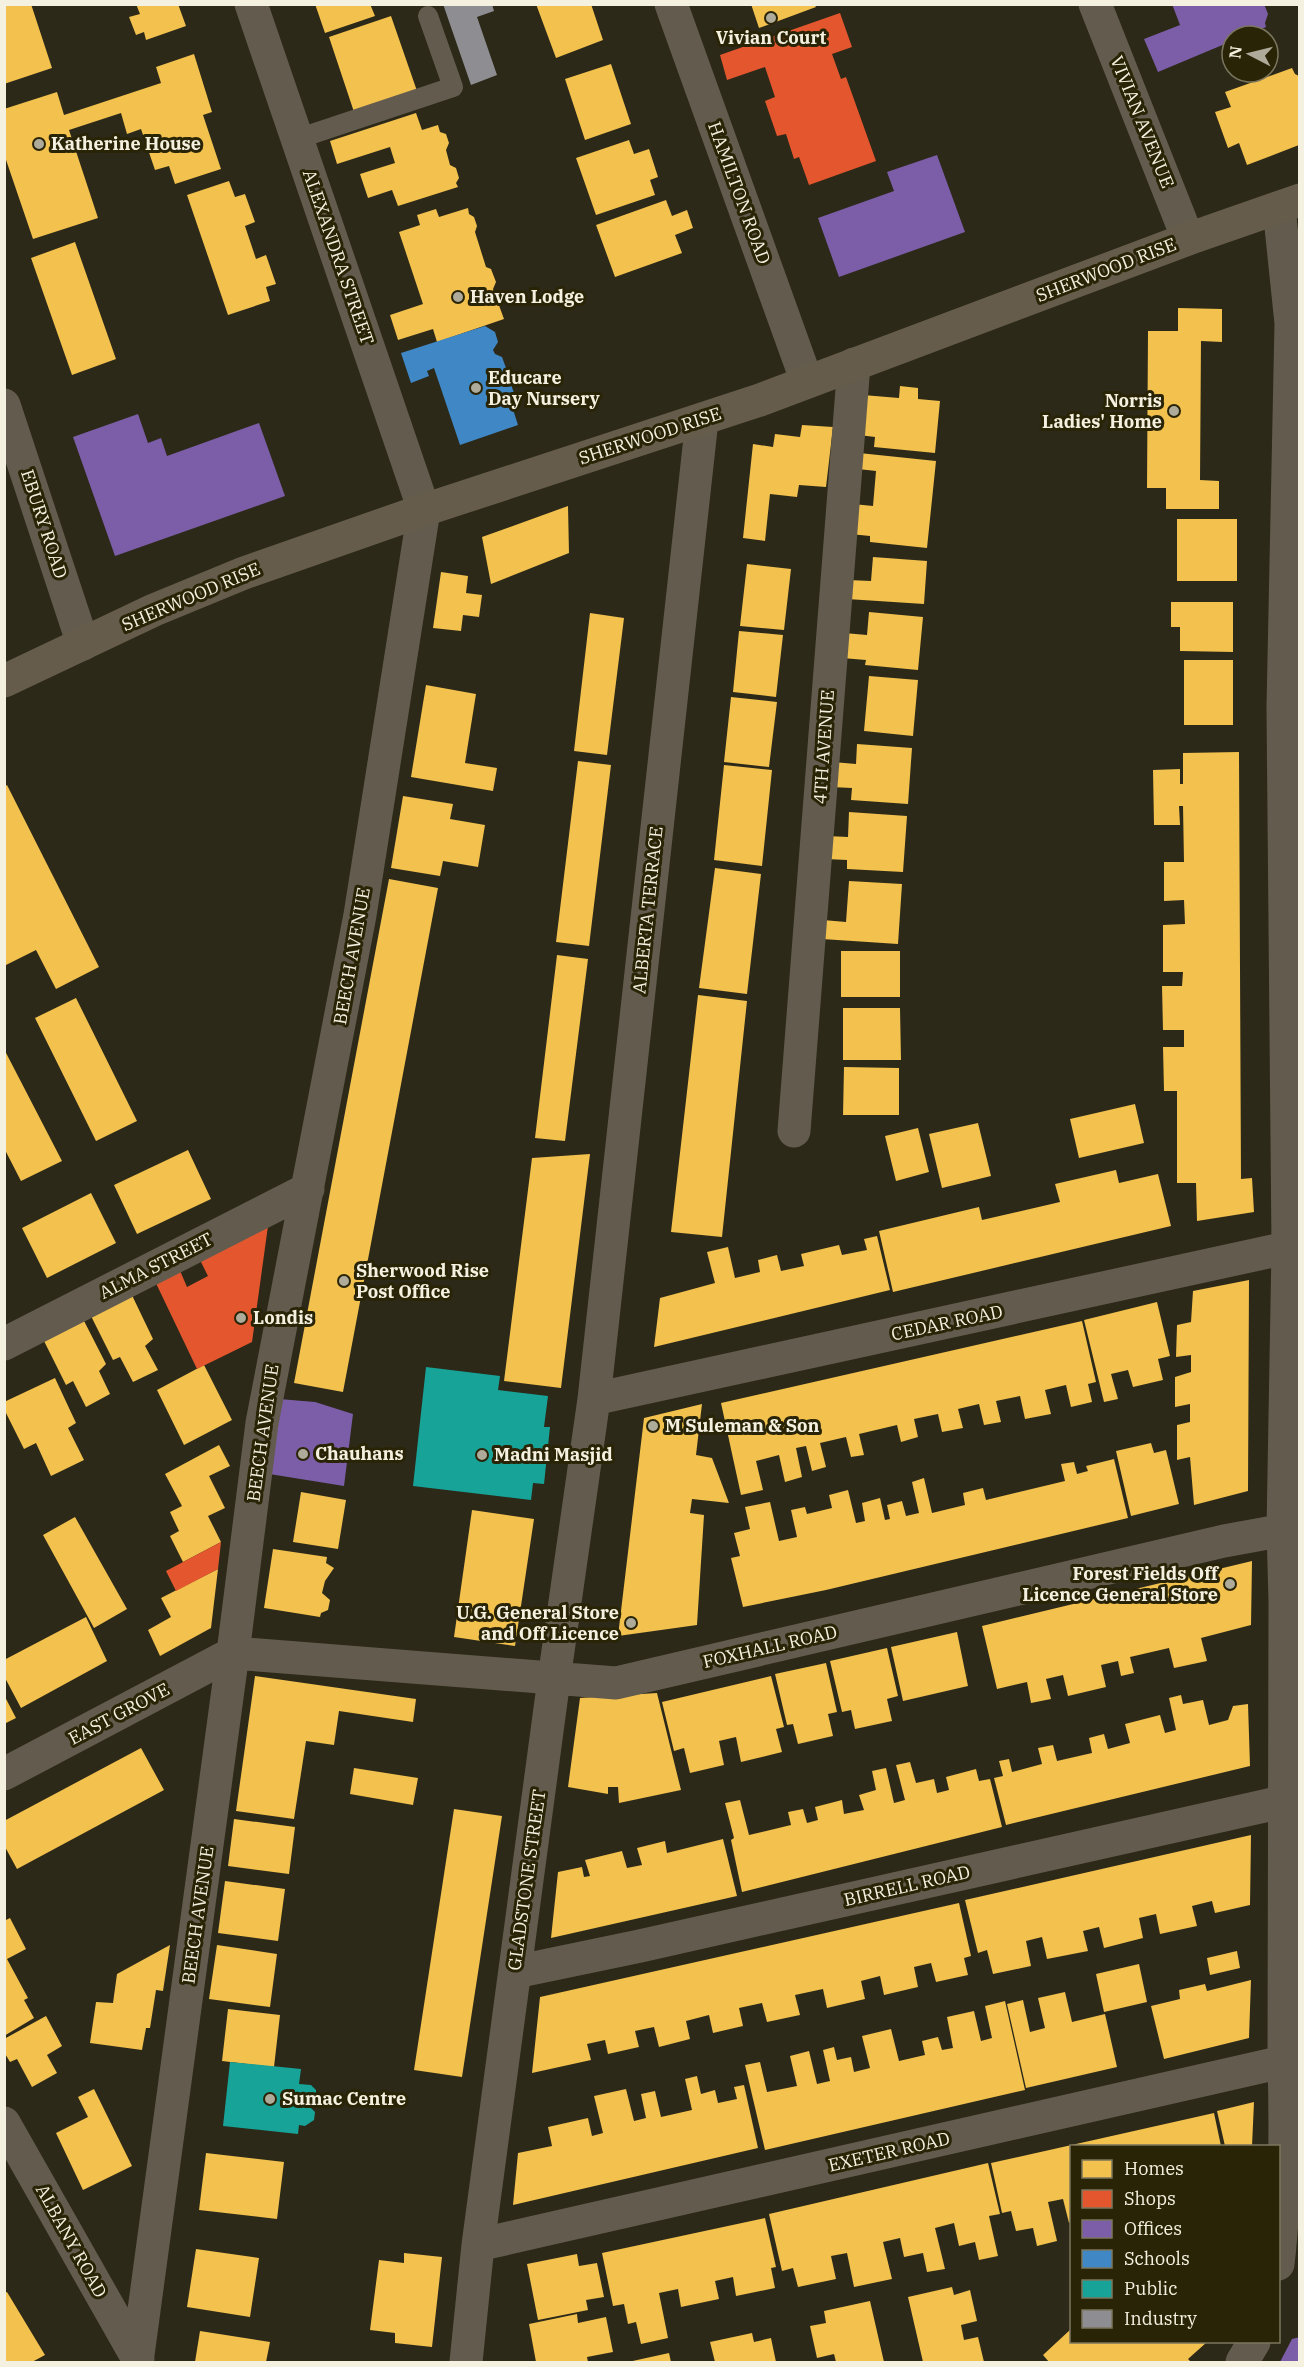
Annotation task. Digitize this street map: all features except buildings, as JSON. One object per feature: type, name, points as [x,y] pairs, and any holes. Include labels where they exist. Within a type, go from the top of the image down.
[{"type":"main road","name":"SHERWOOD RISE","points":[[4,681],[154,610],[244,573],[424,510],[702,420],[1188,239],[1289,204]]},
{"type":"street","name":"ALEXANDRA STREET","points":[[251,4],[424,510]]},
{"type":"street","name":"HAMILTON ROAD","points":[[671,4],[807,382]]},
{"type":"street","name":"VIVIAN AVENUE","points":[[1095,4],[1188,239]]},
{"type":"street","points":[[1280,2242],[1292,2060],[1291,1529],[1294,1247],[1289,204]]},
{"type":"street","name":"4TH AVENUE","points":[[794,1131],[854,364]]},
{"type":"street","name":"EBURY ROAD","points":[[4,405],[83,644]]},
{"type":"street","name":"ALBERTA TERRACE","points":[[594,1399],[702,420]]},
{"type":"street","name":"BEECH AVENUE","points":[[138,2361],[268,1385],[360,915],[424,510]]},
{"type":"street","name":"ALMA STREET","points":[[4,1344],[308,1189]]},
{"type":"street","name":"CEDAR ROAD","points":[[594,1399],[1294,1247]]},
{"type":"street","name":"GLADSTONE STREET","points":[[466,2362],[478,2245],[594,1399]]},
{"type":"street","name":"FOXHALL ROAD","points":[[233,1653],[616,1683],[1224,1541],[1291,1529]]},
{"type":"street","name":"EAST GROVE","points":[[4,1774],[233,1653]]},
{"type":"street","name":"BIRRELL ROAD","points":[[515,1972],[1292,1799]]},
{"type":"street","name":"EXETER ROAD","points":[[478,2245],[1292,2060]]},
{"type":"street","name":"ALBANY ROAD","points":[[4,2123],[138,2361]]},
{"type":"street","points":[[1242,2362],[1253,2343]]},
{"type":"lane","points":[[297,140],[453,87],[428,16]]},
{"type":"place","name":"Vivian Court","points":[[771,18]]},
{"type":"place","name":"Katherine House","points":[[39,144]]},
{"type":"place","name":"Haven Lodge","points":[[458,297]]},
{"type":"place","name":"Educare Day Nursery","points":[[476,388]]},
{"type":"place","name":"Norris Ladies' Home","points":[[1174,411]]},
{"type":"place","name":"Sherwood Rise Post Office","points":[[344,1281]]},
{"type":"place","name":"Londis","points":[[241,1318]]},
{"type":"place","name":"M Suleman & Son","points":[[653,1426]]},
{"type":"place","name":"Chauhans","points":[[303,1454]]},
{"type":"place","name":"Madni Masjid","points":[[482,1455]]},
{"type":"place","name":"Forest Fields Off Licence General Store","points":[[1230,1584]]},
{"type":"place","name":"U.G. General Store and Off Licence","points":[[631,1623]]},
{"type":"place","name":"Sumac Centre","points":[[270,2099]]}]
